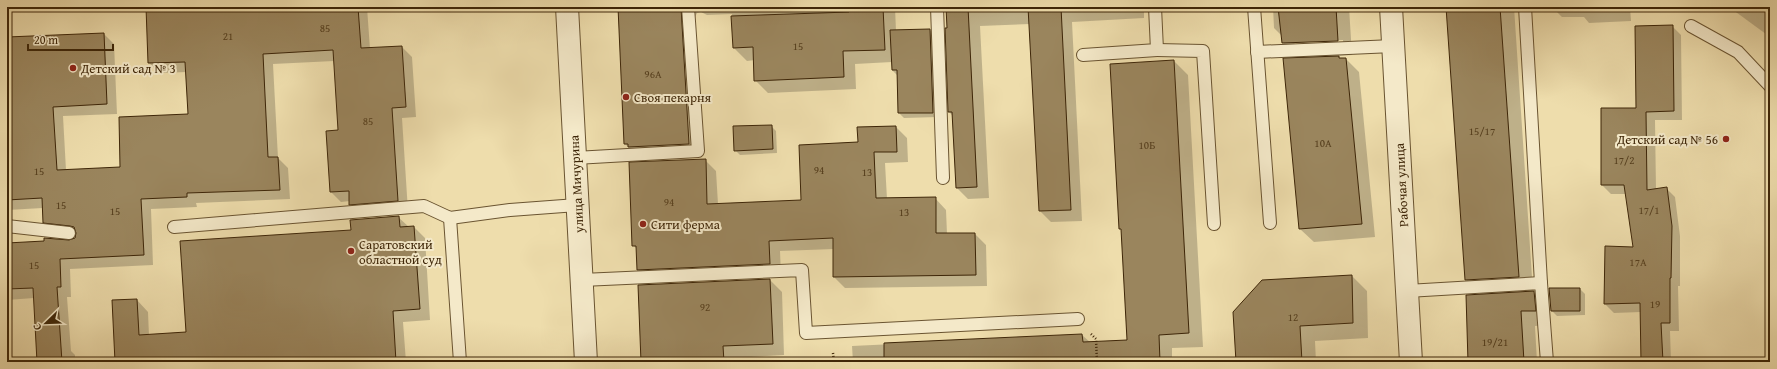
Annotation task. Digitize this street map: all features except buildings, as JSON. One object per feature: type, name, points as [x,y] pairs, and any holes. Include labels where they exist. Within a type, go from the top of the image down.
[{"type":"street","name":"улица Мичурина","points":[[567,7],[586,362]]},
{"type":"street","name":"Рабочая улица","points":[[1391,7],[1411,362]]},
{"type":"lane","points":[[575,158],[698,151],[688,7]]},
{"type":"lane","points":[[937,7],[943,178]]},
{"type":"lane","points":[[1155,7],[1157,50]]},
{"type":"lane","points":[[1254,7],[1270,223]]},
{"type":"lane","points":[[1525,7],[1547,362]]},
{"type":"lane","points":[[1691,26],[1738,52],[1770,86]]},
{"type":"lane","points":[[1257,52],[1393,46]]},
{"type":"lane","points":[[1083,55],[1157,50],[1203,50],[1214,224]]},
{"type":"lane","points":[[174,228],[424,206],[450,218],[510,210],[577,205]]},
{"type":"lane","points":[[450,218],[460,362]]},
{"type":"lane","points":[[7,226],[69,233]]},
{"type":"lane","points":[[582,280],[802,270],[806,333],[1078,319]]},
{"type":"lane","points":[[1407,290],[1542,282]]},
{"type":"path","points":[[1078,319],[1096,340],[1097,362]]},
{"type":"place","name":"Детский сад № 3","points":[[73,68]]},
{"type":"place","name":"Своя пекарня","points":[[626,97]]},
{"type":"place","name":"Детский сад № 56","points":[[1726,139]]},
{"type":"place","name":"Сити ферма","points":[[643,224]]},
{"type":"place","name":"Саратовский областной суд","points":[[351,251]]}]
